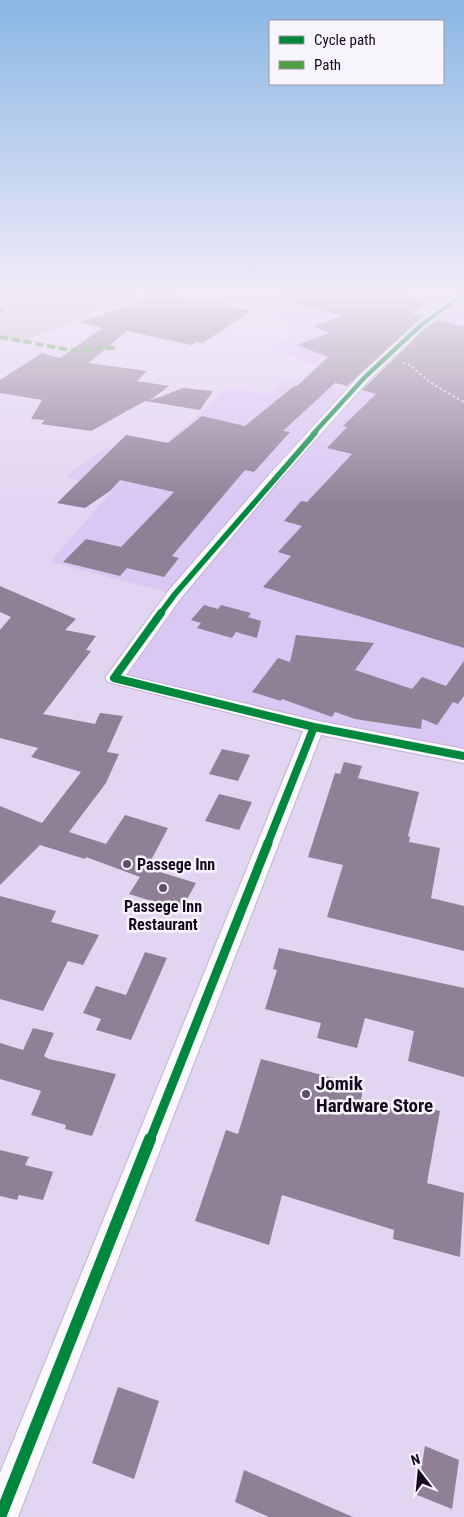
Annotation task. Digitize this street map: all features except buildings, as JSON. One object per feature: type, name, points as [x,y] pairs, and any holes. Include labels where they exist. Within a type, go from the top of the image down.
[{"type":"street","points":[[379,364],[265,488],[175,594],[114,678],[314,727],[463,754]]},
{"type":"street","points":[[0,1517],[314,727]]},
{"type":"path","points":[[407,364],[429,384],[464,402]]},
{"type":"shaded area","points":[[308,364],[464,364],[464,756],[114,678],[175,594],[50,562],[112,491],[66,476],[106,448],[152,455],[205,409],[225,388],[272,395],[283,379],[353,391],[365,377]]},
{"type":"cycle path","points":[[379,364],[365,377],[272,480],[175,594],[114,678],[314,727],[464,756]]},
{"type":"cycle path","points":[[0,1517],[314,727]]},
{"type":"place","name":"Passege Inn","points":[[127,864]]},
{"type":"place","name":"Passege Inn Restaurant","points":[[163,888]]},
{"type":"place","name":"Jomik Hardware Store","points":[[306,1094]]}]
